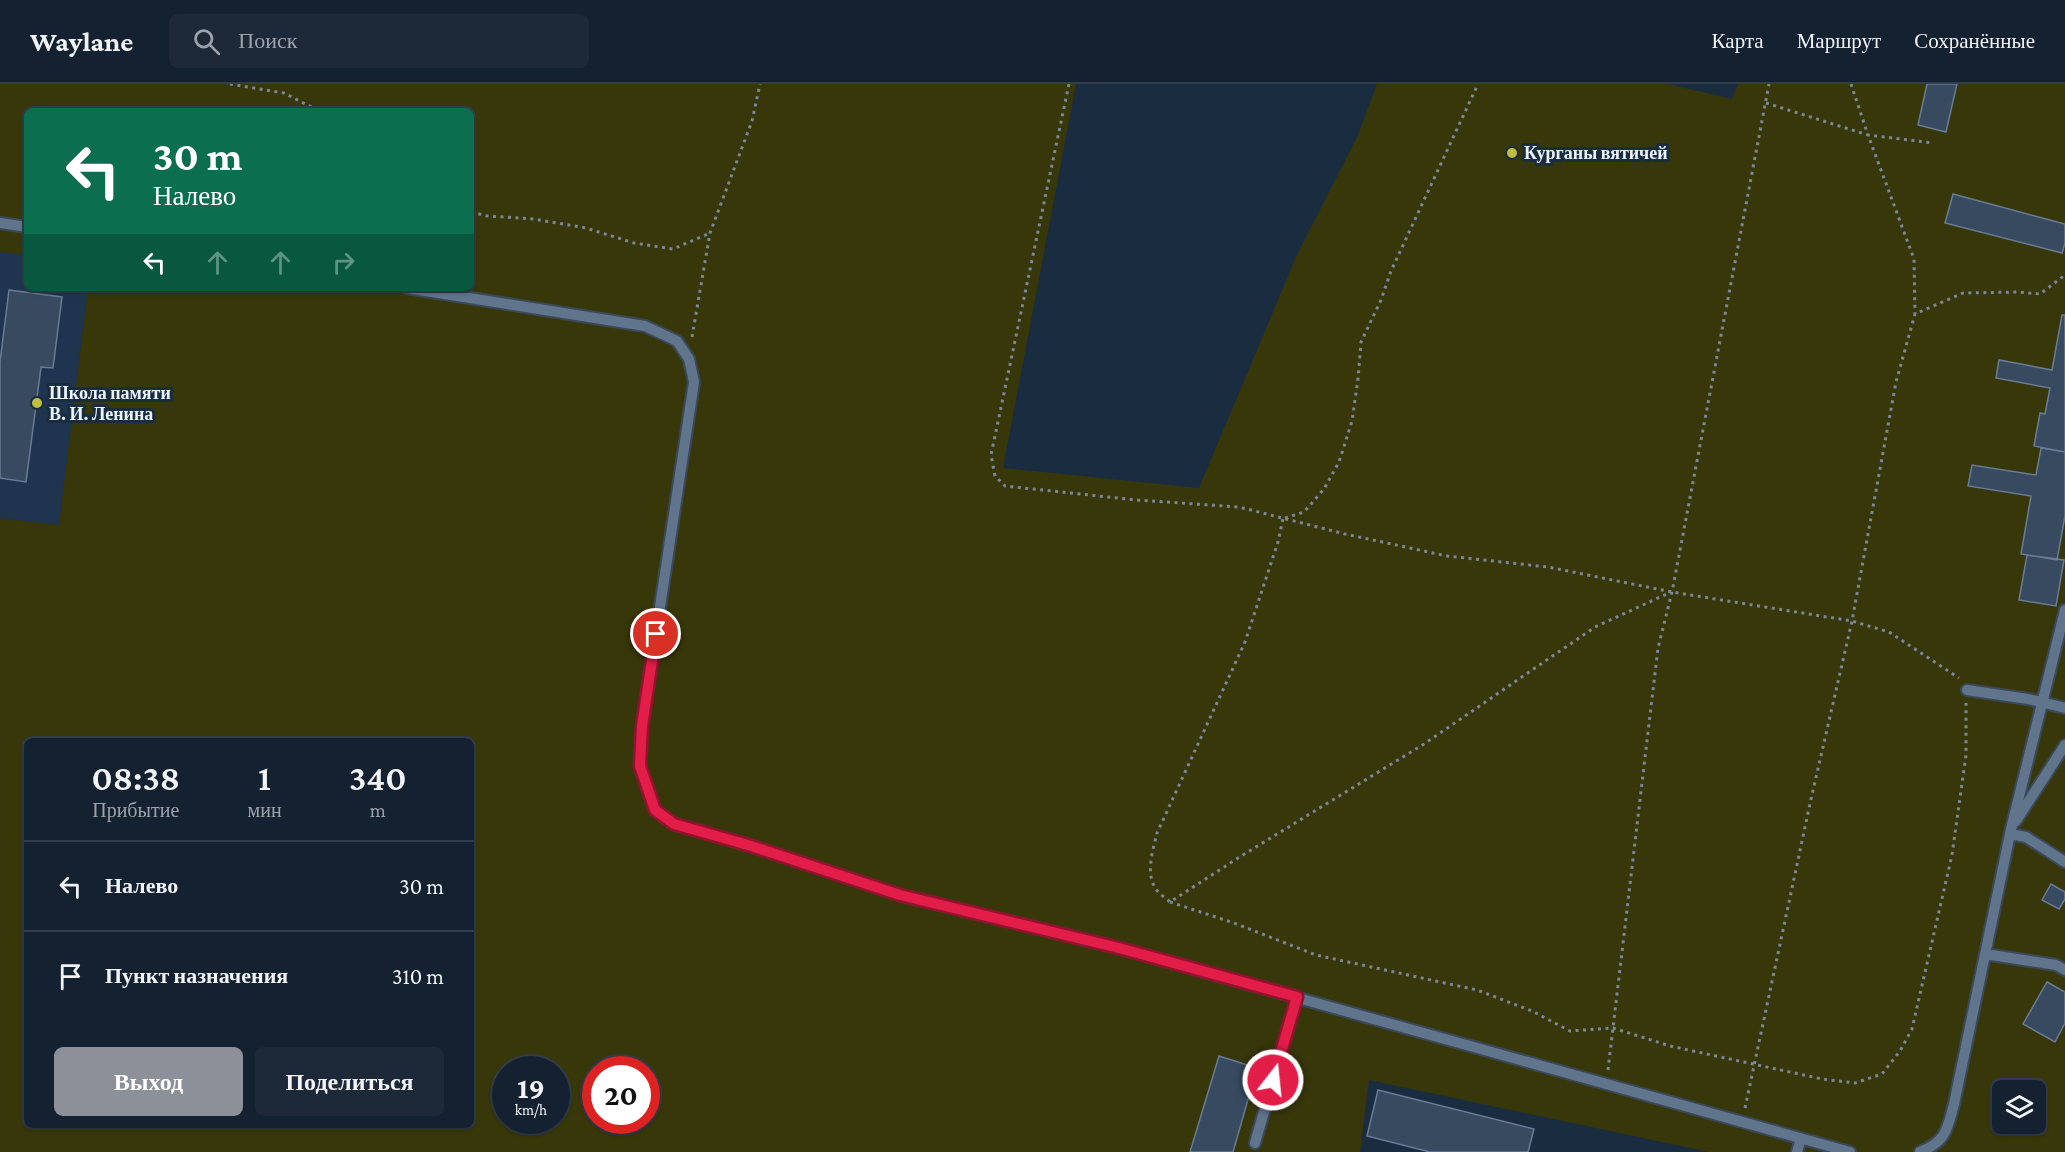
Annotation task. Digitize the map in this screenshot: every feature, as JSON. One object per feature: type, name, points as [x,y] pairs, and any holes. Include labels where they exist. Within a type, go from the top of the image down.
[{"type":"lane","points":[[0,223],[24,227]]},
{"type":"lane","points":[[425,291],[645,326],[677,341],[689,359],[694,382],[642,726],[640,766],[655,810],[674,824],[748,845],[900,895],[1119,948],[1850,1152]]},
{"type":"lane","points":[[1920,1152],[1945,1135],[1954,1104],[2011,832],[2065,610]]},
{"type":"lane","points":[[1967,690],[2065,708]]},
{"type":"lane","points":[[2011,832],[2065,745]]},
{"type":"lane","points":[[2011,832],[2026,837],[2065,862]]},
{"type":"lane","points":[[1985,954],[2056,965],[2065,970]]},
{"type":"lane","points":[[1255,1143],[1297,997]]},
{"type":"lane","points":[[1797,1152],[1801,1138]]},
{"type":"path","points":[[230,84],[284,93],[313,108]]},
{"type":"path","points":[[689,359],[710,233],[752,121],[760,84]]},
{"type":"path","points":[[1069,84],[991,455],[995,476],[1005,486],[1136,501],[1239,507],[1447,556],[1548,567],[1672,592],[1852,621],[1889,632],[1959,677],[1967,690],[1966,755],[1952,855],[1912,1029],[1900,1051],[1882,1074],[1855,1083],[1822,1079],[1670,1046],[1613,1028],[1570,1031],[1532,1011],[1477,990],[1316,955],[1234,923],[1170,902],[1156,889],[1151,874],[1152,854],[1157,833],[1245,642],[1278,542],[1283,519]]},
{"type":"path","points":[[1283,519],[1304,512],[1324,489],[1339,462],[1352,421],[1361,342],[1381,300],[1391,271],[1478,84]]},
{"type":"path","points":[[1607,1083],[1658,648],[1672,592],[1769,84]]},
{"type":"path","points":[[1742,1121],[1852,621],[1896,382],[1915,314],[1914,259],[1851,84]]},
{"type":"path","points":[[1766,103],[1869,135],[1933,143]]},
{"type":"path","points":[[474,213],[487,216],[534,219],[586,228],[634,243],[673,249],[710,233]]},
{"type":"path","points":[[1915,314],[1963,293],[2040,294],[2065,275]]},
{"type":"path","points":[[1170,902],[1424,744],[1595,627],[1672,592]]},
{"type":"shaded area","points":[[0,84],[1076,84],[1003,468],[1199,488],[1296,257],[1358,135],[1377,84],[1668,84],[1732,99],[1738,84],[2065,84],[2065,1152],[1709,1152],[1369,1080],[1360,1152],[0,1152],[0,518],[59,525],[88,291],[474,291],[474,108],[24,108],[24,255],[0,252]]},
{"type":"shaded area","name":"Школа памяти В. И. Ленина","points":[[0,252],[24,255],[24,291],[88,291],[59,525],[0,518]]},
{"type":"building","points":[[1927,84],[1957,84],[1946,132],[1918,125]]},
{"type":"building","points":[[1953,194],[2065,224],[2065,243],[2062,253],[1945,223]]},
{"type":"building","points":[[9,290],[62,297],[53,368],[41,367],[26,482],[0,478],[0,362]]},
{"type":"building","points":[[2062,315],[2065,315],[2065,452],[2034,446],[2040,413],[2045,414],[2050,388],[1996,378],[1999,360],[2052,370]]},
{"type":"building","points":[[2041,448],[2065,452],[2065,516],[2057,560],[2021,554],[2031,496],[1968,486],[1972,465],[2036,475]]},
{"type":"building","points":[[2027,555],[2064,560],[2056,606],[2019,600]]},
{"type":"building","points":[[2051,884],[2065,892],[2065,899],[2059,909],[2042,900]]},
{"type":"building","points":[[2047,982],[2065,992],[2065,1023],[2055,1042],[2023,1024]]},
{"type":"building","points":[[1219,1056],[1257,1068],[1233,1152],[1190,1152]]},
{"type":"building","points":[[1378,1090],[1534,1129],[1528,1152],[1430,1152],[1367,1136]]},
{"type":"place","name":"Курганы вятичей","points":[[1512,153]]},
{"type":"place","name":"Школа памяти В. И. Ленина","points":[[37,403]]},
{"type":"route","points":[[656,634],[642,726],[640,766],[655,810],[674,824],[748,845],[900,895],[1119,948],[1297,997],[1273,1080]]}]
